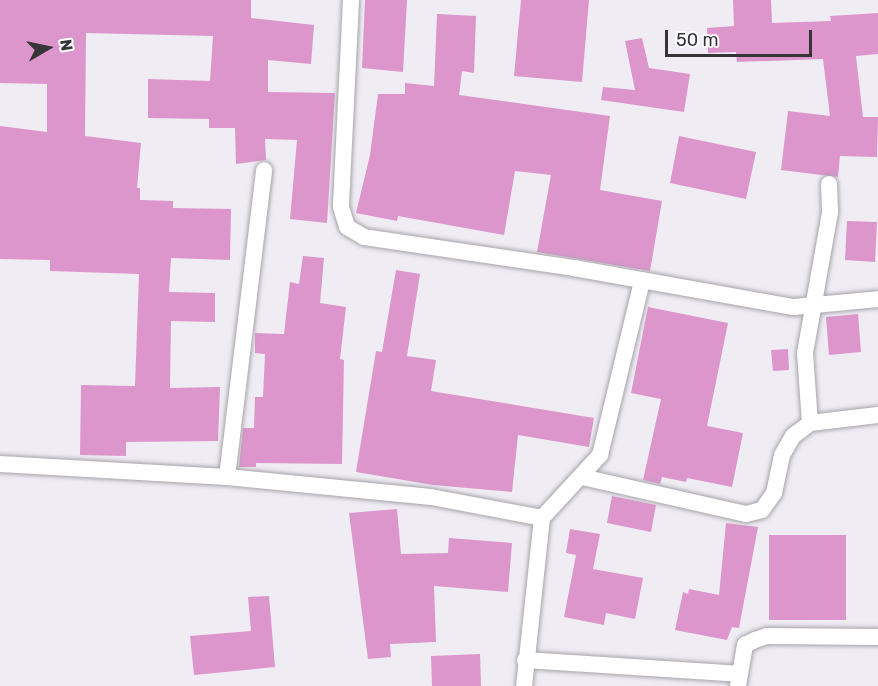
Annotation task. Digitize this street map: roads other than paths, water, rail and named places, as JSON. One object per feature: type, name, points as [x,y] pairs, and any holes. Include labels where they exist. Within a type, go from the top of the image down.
[{"type":"street","points":[[351,0],[341,207],[348,227],[364,237],[812,308],[878,299]]},
{"type":"street","points":[[227,477],[264,170]]},
{"type":"street","points":[[810,423],[805,353],[830,212],[829,184]]},
{"type":"street","points":[[524,686],[542,518],[600,455],[642,281]]},
{"type":"street","points":[[582,477],[746,514],[762,510],[774,493],[782,455],[793,436],[810,423],[878,415]]},
{"type":"street","points":[[0,464],[227,477],[431,497],[542,518]]},
{"type":"street","points":[[525,660],[738,680],[745,645],[767,636],[878,637]]}]
